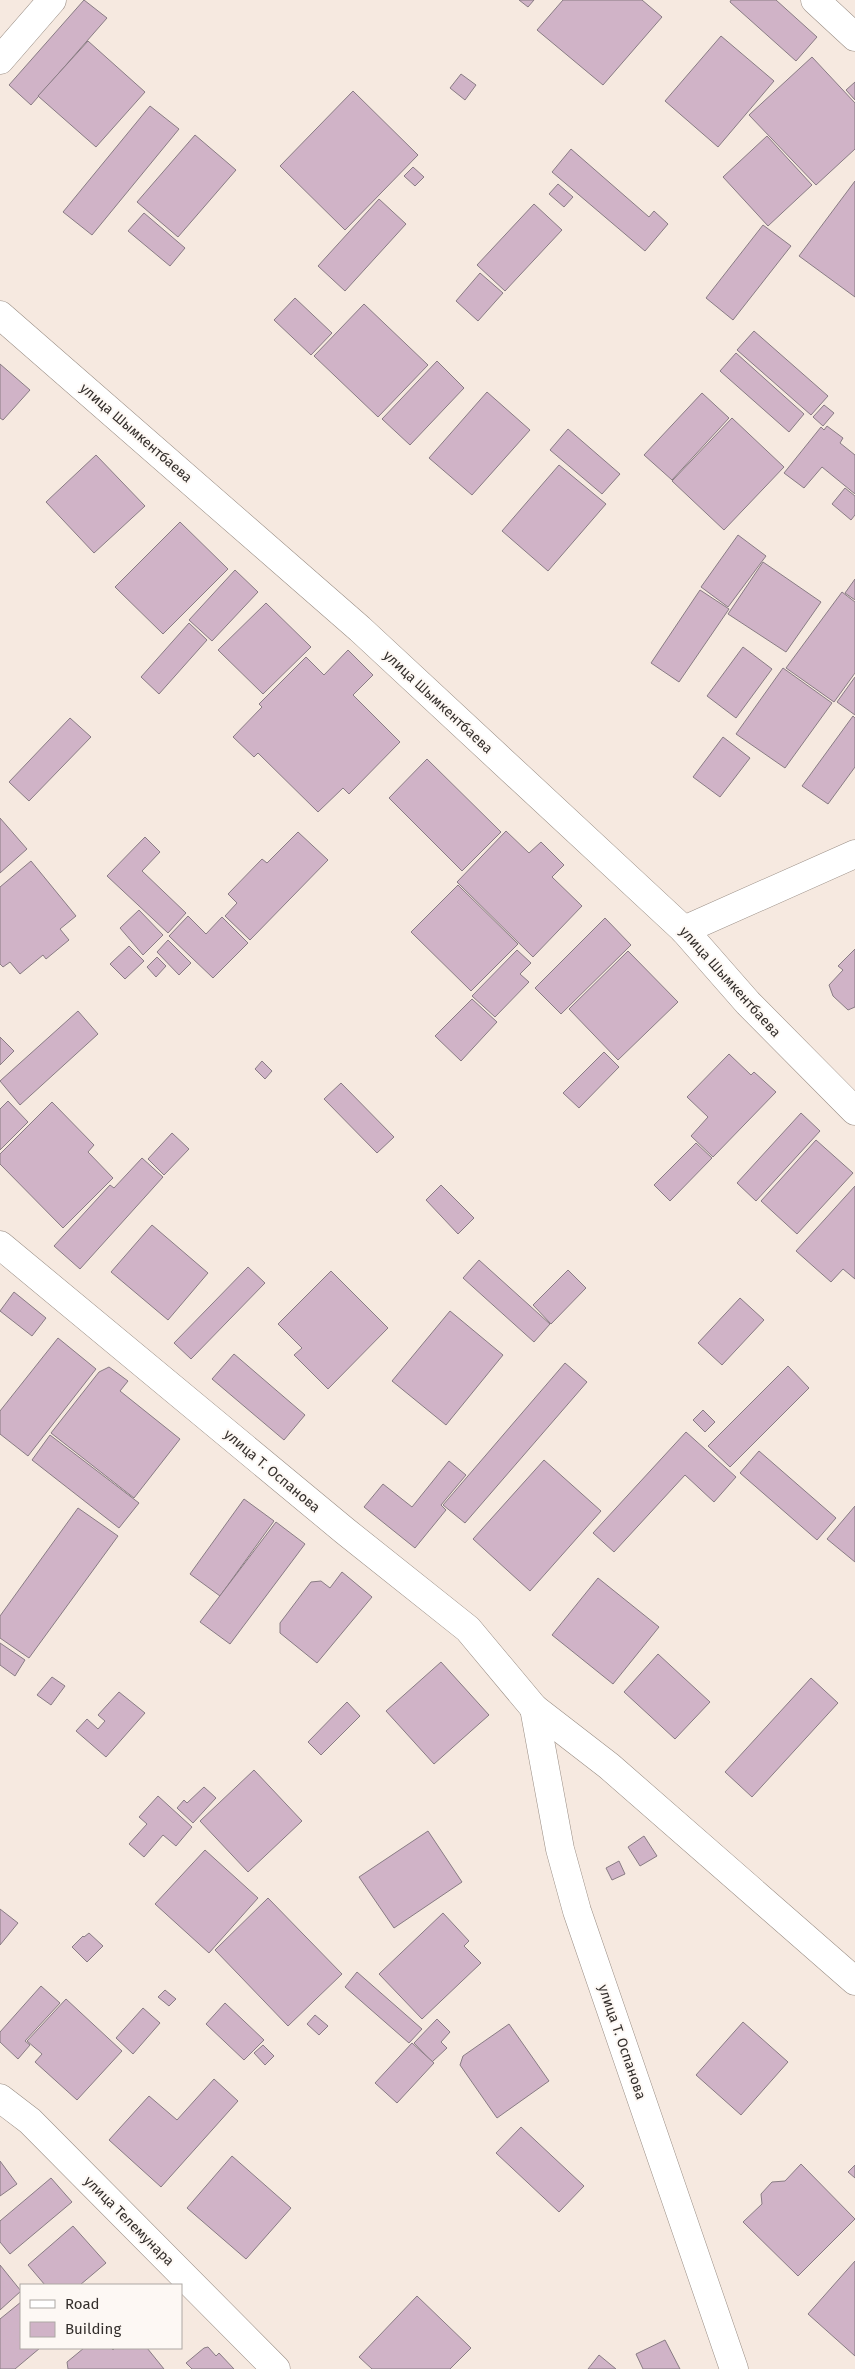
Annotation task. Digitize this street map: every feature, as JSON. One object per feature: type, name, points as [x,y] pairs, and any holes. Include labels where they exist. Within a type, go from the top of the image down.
[{"type":"street","points":[[0,60],[52,0]]},
{"type":"street","points":[[816,0],[855,37]]},
{"type":"street","name":"улица Шымкентбаева","points":[[0,315],[360,629],[684,930],[755,1010],[855,1111]]},
{"type":"street","points":[[684,930],[855,854]]},
{"type":"street","name":"улица Т. Оспанова","points":[[0,1244],[345,1531],[468,1630],[534,1708],[609,1766],[855,1981]]},
{"type":"street","name":"улица Т. Оспанова","points":[[534,1708],[560,1849],[577,1911],[734,2369]]},
{"type":"street","name":"улица Телемунара","points":[[0,2098],[30,2121],[276,2369]]},
{"type":"building","points":[[84,0],[107,18],[31,105],[9,85]]},
{"type":"building","points":[[519,0],[534,0],[528,7]]},
{"type":"building","points":[[563,0],[642,0],[662,17],[603,85],[537,30]]},
{"type":"building","points":[[731,0],[776,0],[817,37],[796,61],[730,2]]},
{"type":"building","points":[[721,36],[774,81],[718,147],[665,101]]},
{"type":"building","points":[[88,41],[145,92],[96,147],[38,96]]},
{"type":"building","points":[[812,57],[855,103],[855,149],[816,185],[749,115]]},
{"type":"building","points":[[461,74],[476,85],[465,100],[450,88]]},
{"type":"building","points":[[855,82],[855,100],[846,90]]},
{"type":"building","points":[[353,91],[418,155],[345,230],[280,166]]},
{"type":"building","points":[[150,106],[179,129],[92,235],[63,212]]},
{"type":"building","points":[[195,135],[236,170],[178,237],[137,202]]},
{"type":"building","points":[[767,136],[812,185],[768,226],[723,177]]},
{"type":"building","points":[[571,149],[649,217],[654,211],[668,224],[645,251],[552,172]]},
{"type":"building","points":[[413,167],[424,177],[415,186],[404,176]]},
{"type":"building","points":[[855,181],[855,297],[799,256]]},
{"type":"building","points":[[558,184],[573,197],[564,207],[549,194]]},
{"type":"building","points":[[379,199],[406,224],[345,291],[318,266]]},
{"type":"building","points":[[534,204],[562,230],[505,291],[477,265]]},
{"type":"building","points":[[144,213],[185,248],[170,266],[128,231]]},
{"type":"building","points":[[763,225],[791,246],[733,320],[706,298]]},
{"type":"building","points":[[480,273],[503,293],[478,321],[456,301]]},
{"type":"building","points":[[295,298],[332,333],[311,355],[274,320]]},
{"type":"building","points":[[364,304],[428,365],[378,417],[314,356]]},
{"type":"building","points":[[754,331],[828,396],[811,415],[737,350]]},
{"type":"building","points":[[736,353],[804,414],[789,432],[720,371]]},
{"type":"building","points":[[437,361],[464,388],[410,445],[382,419]]},
{"type":"building","points":[[0,364],[30,390],[3,420],[0,418]]},
{"type":"building","points":[[487,392],[530,430],[472,495],[429,458]]},
{"type":"building","points":[[702,393],[729,418],[672,480],[644,455]]},
{"type":"building","points":[[824,405],[834,413],[823,426],[813,417]]},
{"type":"building","points":[[732,418],[784,467],[724,530],[672,481]]},
{"type":"building","points":[[827,426],[843,438],[840,443],[855,455],[855,494],[822,467],[804,488],[784,473],[821,427],[824,430]]},
{"type":"building","points":[[568,429],[620,474],[602,494],[550,450]]},
{"type":"building","points":[[96,455],[145,506],[94,553],[46,502]]},
{"type":"building","points":[[559,465],[606,504],[548,571],[502,531]]},
{"type":"building","points":[[845,488],[855,496],[855,515],[851,520],[832,504]]},
{"type":"building","points":[[180,522],[228,569],[163,634],[115,587]]},
{"type":"building","points":[[738,535],[766,556],[728,607],[701,587]]},
{"type":"building","points":[[763,562],[821,602],[786,652],[728,614]]},
{"type":"building","points":[[235,570],[258,592],[212,641],[189,620]]},
{"type":"building","points":[[855,579],[855,600],[845,593]]},
{"type":"building","points":[[700,590],[729,609],[679,682],[651,663]]},
{"type":"building","points":[[842,592],[855,602],[855,673],[834,702],[786,668]]},
{"type":"building","points":[[266,603],[311,647],[263,694],[218,650]]},
{"type":"building","points":[[189,623],[207,640],[159,694],[141,677]]},
{"type":"building","points":[[743,647],[772,669],[736,718],[707,696]]},
{"type":"building","points":[[348,650],[373,675],[353,695],[400,742],[349,794],[343,788],[318,812],[258,753],[254,757],[233,737],[262,707],[259,704],[306,657],[324,675]]},
{"type":"building","points":[[783,668],[832,703],[785,768],[736,734]]},
{"type":"building","points":[[855,677],[855,715],[837,702]]},
{"type":"building","points":[[853,716],[855,718],[855,767],[828,804],[802,786]]},
{"type":"building","points":[[70,718],[91,737],[29,801],[9,782]]},
{"type":"building","points":[[723,737],[750,758],[720,797],[693,777]]},
{"type":"building","points":[[427,759],[501,832],[462,871],[389,798]]},
{"type":"building","points":[[0,818],[27,849],[0,873]]},
{"type":"building","points":[[506,831],[529,853],[541,842],[564,865],[552,877],[582,906],[533,957],[457,882]]},
{"type":"building","points":[[298,832],[328,860],[250,940],[225,916],[237,903],[228,894],[262,859],[267,863]]},
{"type":"building","points":[[145,837],[160,852],[142,871],[186,913],[168,933],[107,876]]},
{"type":"building","points":[[31,861],[76,916],[60,929],[69,940],[46,959],[43,955],[20,974],[10,962],[3,967],[0,964],[0,887]]},
{"type":"building","points":[[458,885],[518,944],[471,991],[411,932]]},
{"type":"building","points":[[139,910],[163,935],[143,955],[120,928]]},
{"type":"building","points":[[188,916],[206,934],[222,917],[248,943],[213,978],[169,936]]},
{"type":"building","points":[[605,918],[631,945],[561,1014],[535,988]]},
{"type":"building","points":[[168,940],[191,963],[179,975],[157,952]]},
{"type":"building","points":[[129,946],[144,961],[125,979],[110,964]]},
{"type":"building","points":[[855,949],[855,1007],[848,1010],[833,996],[829,985],[843,970],[838,966]]},
{"type":"building","points":[[517,950],[531,963],[520,974],[529,982],[495,1017],[472,996]]},
{"type":"building","points":[[628,951],[678,1002],[618,1060],[569,1009]]},
{"type":"building","points":[[157,957],[166,966],[156,977],[147,967]]},
{"type":"building","points":[[472,999],[497,1022],[461,1061],[435,1036]]},
{"type":"building","points":[[78,1011],[98,1034],[20,1105],[0,1081]]},
{"type":"building","points":[[0,1037],[14,1051],[0,1065]]},
{"type":"building","points":[[604,1052],[619,1067],[579,1108],[563,1093]]},
{"type":"building","points":[[729,1054],[751,1075],[754,1072],[776,1092],[713,1157],[691,1136],[708,1117],[687,1097]]},
{"type":"building","points":[[262,1061],[272,1071],[265,1079],[255,1069]]},
{"type":"building","points":[[341,1083],[394,1137],[377,1153],[324,1099]]},
{"type":"building","points":[[8,1101],[28,1122],[0,1150],[0,1109]]},
{"type":"building","points":[[52,1102],[94,1145],[88,1152],[113,1178],[63,1228],[0,1164],[0,1154]]},
{"type":"building","points":[[801,1113],[820,1131],[756,1201],[737,1183]]},
{"type":"building","points":[[172,1133],[189,1149],[164,1175],[148,1159]]},
{"type":"building","points":[[816,1140],[853,1173],[797,1234],[761,1201]]},
{"type":"building","points":[[696,1143],[712,1158],[670,1201],[654,1185]]},
{"type":"building","points":[[142,1158],[163,1177],[80,1269],[54,1246],[110,1185],[114,1188]]},
{"type":"building","points":[[441,1185],[474,1218],[458,1234],[426,1200]]},
{"type":"building","points":[[855,1186],[855,1279],[843,1269],[831,1282],[796,1251]]},
{"type":"building","points":[[152,1225],[208,1273],[168,1320],[111,1272]]},
{"type":"building","points":[[479,1260],[550,1324],[534,1342],[463,1278]]},
{"type":"building","points":[[248,1267],[265,1283],[191,1359],[174,1343]]},
{"type":"building","points":[[568,1270],[586,1288],[551,1324],[533,1305]]},
{"type":"building","points":[[331,1271],[388,1328],[328,1389],[294,1355],[302,1348],[278,1324]]},
{"type":"building","points":[[14,1292],[46,1318],[32,1336],[0,1311]]},
{"type":"building","points":[[740,1298],[764,1320],[722,1365],[698,1343]]},
{"type":"building","points":[[450,1311],[503,1355],[446,1425],[392,1381]]},
{"type":"building","points":[[58,1338],[96,1369],[28,1456],[0,1434],[0,1411]]},
{"type":"building","points":[[234,1354],[305,1415],[284,1440],[212,1379]]},
{"type":"building","points":[[565,1363],[587,1382],[465,1523],[443,1505]]},
{"type":"building","points":[[788,1366],[809,1388],[730,1467],[708,1446]]},
{"type":"building","points":[[109,1367],[128,1381],[120,1391],[180,1439],[134,1498],[51,1433],[99,1372]]},
{"type":"building","points":[[703,1410],[715,1422],[705,1432],[693,1420]]},
{"type":"building","points":[[686,1432],[736,1477],[714,1502],[685,1475],[614,1552],[593,1533]]},
{"type":"building","points":[[50,1435],[139,1503],[119,1528],[32,1460]]},
{"type":"building","points":[[759,1451],[836,1518],[817,1540],[740,1473]]},
{"type":"building","points":[[544,1460],[601,1511],[530,1591],[473,1539]]},
{"type":"building","points":[[449,1461],[466,1475],[441,1505],[446,1510],[415,1548],[364,1507],[383,1484],[412,1507]]},
{"type":"building","points":[[244,1499],[274,1521],[220,1596],[190,1574]]},
{"type":"building","points":[[855,1506],[855,1562],[827,1539]]},
{"type":"building","points":[[78,1508],[118,1536],[29,1658],[0,1638],[0,1616]]},
{"type":"building","points":[[276,1522],[305,1544],[230,1644],[200,1622]]},
{"type":"building","points":[[342,1572],[372,1597],[317,1663],[280,1633],[280,1623],[311,1582],[321,1581],[330,1588]]},
{"type":"building","points":[[598,1578],[659,1627],[613,1684],[552,1635]]},
{"type":"building","points":[[0,1643],[25,1660],[15,1676],[0,1665]]},
{"type":"building","points":[[658,1654],[710,1702],[675,1739],[624,1692]]},
{"type":"building","points":[[441,1662],[489,1715],[434,1764],[386,1711]]},
{"type":"building","points":[[52,1677],[65,1686],[51,1705],[37,1695]]},
{"type":"building","points":[[811,1678],[838,1703],[752,1797],[725,1772]]},
{"type":"building","points":[[119,1692],[145,1713],[106,1757],[76,1731],[87,1719],[98,1729],[105,1721],[98,1715]]},
{"type":"building","points":[[347,1702],[360,1716],[321,1755],[308,1742]]},
{"type":"building","points":[[254,1770],[302,1821],[248,1872],[200,1821]]},
{"type":"building","points":[[204,1787],[216,1798],[193,1823],[177,1808],[184,1800],[187,1803]]},
{"type":"building","points":[[158,1796],[192,1827],[176,1846],[163,1835],[144,1857],[129,1844],[147,1824],[139,1817]]},
{"type":"building","points":[[428,1831],[462,1882],[394,1928],[359,1877]]},
{"type":"building","points":[[644,1836],[657,1856],[640,1866],[628,1847]]},
{"type":"building","points":[[205,1850],[258,1898],[209,1953],[155,1904]]},
{"type":"building","points":[[619,1861],[625,1874],[612,1880],[606,1868]]},
{"type":"building","points":[[268,1898],[342,1974],[288,2026],[215,1950]]},
{"type":"building","points":[[0,1909],[18,1923],[0,1945]]},
{"type":"building","points":[[443,1913],[469,1941],[464,1946],[481,1963],[422,2019],[379,1974]]},
{"type":"building","points":[[89,1933],[103,1946],[87,1962],[72,1947]]},
{"type":"building","points":[[357,1972],[422,2029],[409,2043],[345,1987]]},
{"type":"building","points":[[41,1986],[60,2003],[25,2041],[30,2045],[18,2059],[0,2042],[0,2032]]},
{"type":"building","points":[[165,1990],[176,1999],[169,2006],[158,1997]]},
{"type":"building","points":[[66,1999],[122,2051],[77,2100],[35,2062],[42,2054],[27,2041]]},
{"type":"building","points":[[225,2003],[264,2040],[244,2060],[206,2024]]},
{"type":"building","points":[[143,2008],[160,2023],[133,2054],[116,2038]]},
{"type":"building","points":[[315,2015],[328,2026],[319,2035],[307,2024]]},
{"type":"building","points":[[437,2019],[450,2032],[441,2042],[447,2048],[432,2062],[414,2043]]},
{"type":"building","points":[[743,2022],[788,2062],[741,2115],[696,2075]]},
{"type":"building","points":[[509,2024],[549,2081],[497,2118],[460,2065],[463,2056]]},
{"type":"building","points":[[412,2043],[434,2063],[397,2103],[375,2083]]},
{"type":"building","points":[[263,2045],[274,2056],[265,2065],[254,2053]]},
{"type":"building","points":[[214,2079],[238,2101],[161,2187],[109,2140],[149,2096],[177,2120]]},
{"type":"building","points":[[521,2127],[584,2186],[559,2212],[496,2153]]},
{"type":"building","points":[[232,2156],[291,2208],[246,2259],[187,2208]]},
{"type":"building","points":[[0,2161],[17,2184],[0,2196]]},
{"type":"building","points":[[801,2164],[855,2219],[798,2276],[743,2222],[762,2204],[761,2194],[772,2182],[785,2181]]},
{"type":"building","points":[[855,2165],[855,2178],[848,2172]]},
{"type":"building","points":[[51,2178],[72,2202],[10,2254],[0,2242],[0,2221]]},
{"type":"building","points":[[73,2226],[106,2263],[81,2284],[44,2284],[28,2265]]},
{"type":"building","points":[[855,2261],[855,2356],[808,2314]]},
{"type":"building","points":[[0,2265],[20,2292],[0,2310]]},
{"type":"building","points":[[417,2296],[471,2348],[450,2369],[372,2369],[359,2357]]},
{"type":"building","points":[[20,2303],[20,2349],[39,2349],[15,2369],[0,2369],[0,2319]]},
{"type":"building","points":[[665,2340],[680,2369],[643,2369],[636,2354]]},
{"type":"building","points":[[208,2347],[216,2356],[219,2353],[234,2369],[192,2369],[186,2363],[204,2348]]},
{"type":"building","points":[[83,2349],[148,2349],[164,2369],[68,2369],[67,2362]]},
{"type":"building","points":[[599,2355],[616,2369],[588,2369]]}]
